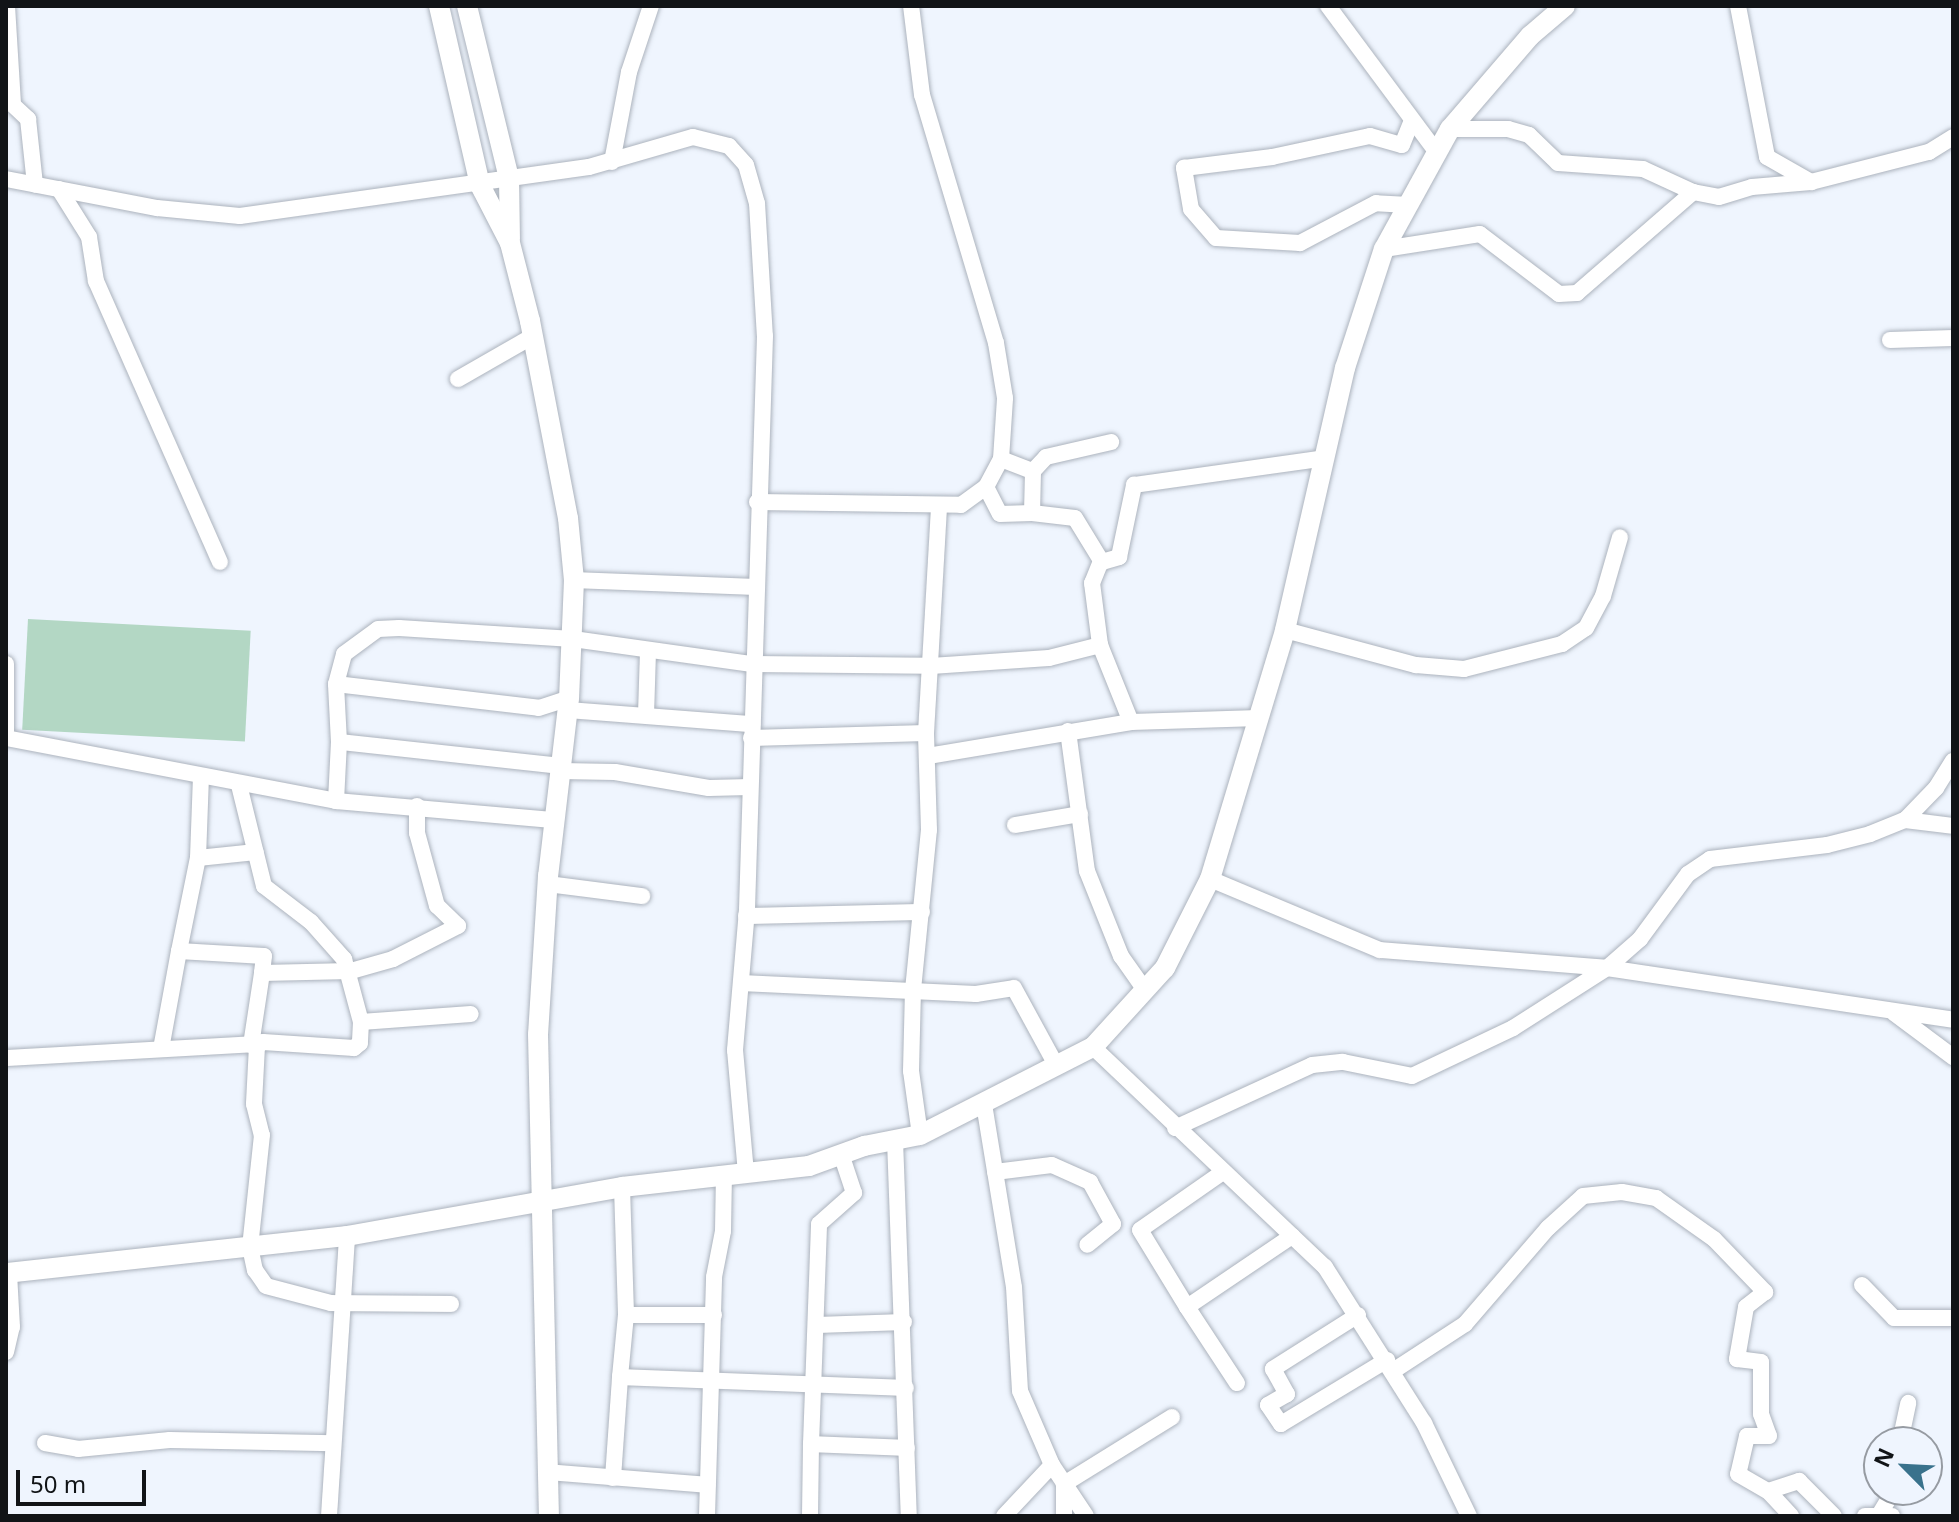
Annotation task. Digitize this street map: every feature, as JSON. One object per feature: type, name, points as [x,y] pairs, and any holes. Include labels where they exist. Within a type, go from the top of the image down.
[{"type":"street","points":[[7,6],[13,105],[28,119],[35,185]]},
{"type":"street","points":[[439,6],[480,185],[510,243]]},
{"type":"street","points":[[467,6],[509,178],[510,243],[533,336],[568,518],[574,580],[569,704],[548,884],[538,1034],[549,1516]]},
{"type":"street","points":[[612,162],[629,72],[651,6]]},
{"type":"street","points":[[757,502],[961,505],[986,487],[1001,459],[1005,398],[996,343],[922,95],[911,6]]},
{"type":"street","points":[[1328,6],[1437,153]]},
{"type":"street","points":[[6,1352],[12,1327],[7,1273],[347,1236],[544,1204],[622,1187],[809,1166],[841,1154],[920,1135],[1093,1047],[1165,968],[1210,879],[1285,630],[1345,368],[1384,249],[1450,129],[1530,36],[1565,6]]},
{"type":"street","points":[[1738,6],[1767,157],[1811,182]]},
{"type":"street","points":[[1409,205],[1376,203],[1300,243],[1216,238],[1191,209],[1184,168],[1272,157],[1370,136],[1402,145],[1412,120]]},
{"type":"street","points":[[1450,129],[1508,129],[1529,135],[1558,163],[1643,169],[1693,192],[1719,197],[1752,187],[1811,182],[1929,152],[1953,137]]},
{"type":"street","points":[[6,179],[157,208],[240,216],[480,185],[612,162],[693,137],[729,146],[746,165],[757,203],[765,336],[757,502],[746,916],[735,1050],[746,1173]]},
{"type":"street","points":[[59,189],[89,237],[96,281],[220,562]]},
{"type":"street","points":[[1384,249],[1480,234],[1559,294],[1577,293],[1693,192]]},
{"type":"street","points":[[458,379],[533,336]]},
{"type":"street","points":[[1890,340],[1953,338]]},
{"type":"street","points":[[1032,513],[1033,471],[1046,457],[1111,442]]},
{"type":"street","points":[[1101,561],[1119,557],[1134,485],[1325,458]]},
{"type":"street","points":[[1001,459],[1033,471]]},
{"type":"street","points":[[986,487],[1000,514],[1032,513],[1075,518],[1101,561]]},
{"type":"street","points":[[920,1135],[911,1071],[913,990],[922,912],[928,756],[926,733],[939,507]]},
{"type":"street","points":[[1285,630],[1416,665],[1464,669],[1562,644],[1586,628],[1603,596],[1620,537]]},
{"type":"street","points":[[1101,561],[1092,583],[1100,645],[1131,722]]},
{"type":"street","points":[[574,580],[755,587]]},
{"type":"street","points":[[336,801],[341,698],[336,684],[344,654],[378,629],[573,639],[648,653],[752,664],[931,666],[1049,658],[1100,645]]},
{"type":"street","points":[[646,715],[648,653]]},
{"type":"street","points":[[6,664],[6,731]]},
{"type":"street","points":[[336,684],[539,708],[569,704],[752,731],[926,733]]},
{"type":"street","points":[[928,756],[1131,722],[1259,718]]},
{"type":"street","points":[[1068,731],[1087,871],[1121,956],[1145,990]]},
{"type":"street","points":[[6,738],[239,785],[336,801],[555,820]]},
{"type":"street","points":[[339,742],[561,769],[615,772],[709,788],[750,787]]},
{"type":"street","points":[[1905,820],[1936,788],[1953,761]]},
{"type":"street","points":[[161,1049],[198,858],[201,776]]},
{"type":"street","points":[[6,1058],[254,1045],[354,1048],[360,1043],[361,1022],[351,971],[311,922],[264,886],[239,785]]},
{"type":"street","points":[[262,973],[351,971],[393,959],[458,926],[437,906],[417,833],[417,806]]},
{"type":"street","points":[[1015,825],[1080,814]]},
{"type":"street","points":[[1175,1128],[1312,1065],[1343,1062],[1412,1076],[1513,1028],[1607,968],[1640,939],[1688,874],[1710,859],[1827,845],[1905,820],[1953,826]]},
{"type":"street","points":[[198,858],[256,852]]},
{"type":"street","points":[[1210,879],[1380,950],[1607,968],[1953,1020]]},
{"type":"street","points":[[548,884],[642,896]]},
{"type":"street","points":[[746,916],[922,912]]},
{"type":"street","points":[[179,951],[264,956],[254,1045],[254,1104],[262,1135],[250,1247],[255,1270],[266,1286],[344,1304],[451,1304]]},
{"type":"street","points":[[741,983],[976,994],[1014,988],[1056,1065]]},
{"type":"street","points":[[1889,1010],[1953,1057]]},
{"type":"street","points":[[361,1022],[471,1014]]},
{"type":"street","points":[[1093,1047],[1325,1267],[1390,1366],[1469,1516]]},
{"type":"street","points":[[984,1104],[1014,1287],[1020,1391],[1052,1465],[1086,1516]]},
{"type":"street","points":[[895,1140],[909,1516]]},
{"type":"street","points":[[810,1516],[819,1224],[854,1193],[841,1154]]},
{"type":"street","points":[[995,1172],[1052,1165],[1090,1182],[1113,1224],[1087,1245]]},
{"type":"street","points":[[1223,1172],[1140,1230],[1237,1383]]},
{"type":"street","points":[[707,1516],[714,1315],[724,1175]]},
{"type":"street","points":[[613,1478],[626,1315],[622,1187]]},
{"type":"street","points":[[1358,1315],[1273,1369],[1287,1394],[1268,1405],[1281,1424],[1465,1324],[1548,1228],[1583,1196],[1622,1192],[1656,1198],[1714,1239],[1765,1292],[1746,1307],[1737,1359],[1761,1362],[1761,1414],[1769,1436],[1747,1436],[1738,1474],[1768,1491],[1791,1516]]},
{"type":"street","points":[[329,1516],[347,1236]]},
{"type":"street","points":[[1187,1307],[1292,1236]]},
{"type":"street","points":[[1862,1285],[1894,1318],[1953,1318]]},
{"type":"street","points":[[626,1315],[714,1315]]},
{"type":"street","points":[[817,1325],[904,1322]]},
{"type":"street","points":[[620,1377],[711,1377],[906,1388]]},
{"type":"street","points":[[1903,1426],[1908,1403]]},
{"type":"street","points":[[1064,1484],[1172,1417]]},
{"type":"street","points":[[45,1443],[78,1449],[170,1440],[333,1443]]},
{"type":"street","points":[[811,1444],[907,1448]]},
{"type":"street","points":[[1004,1516],[1052,1465]]},
{"type":"street","points":[[547,1472],[707,1485]]},
{"type":"street","points":[[1768,1491],[1799,1481],[1834,1516]]},
{"type":"street","points":[[1064,1484],[1064,1516]]},
{"type":"green space","points":[[28,619],[251,631],[245,742],[22,730]]}]
